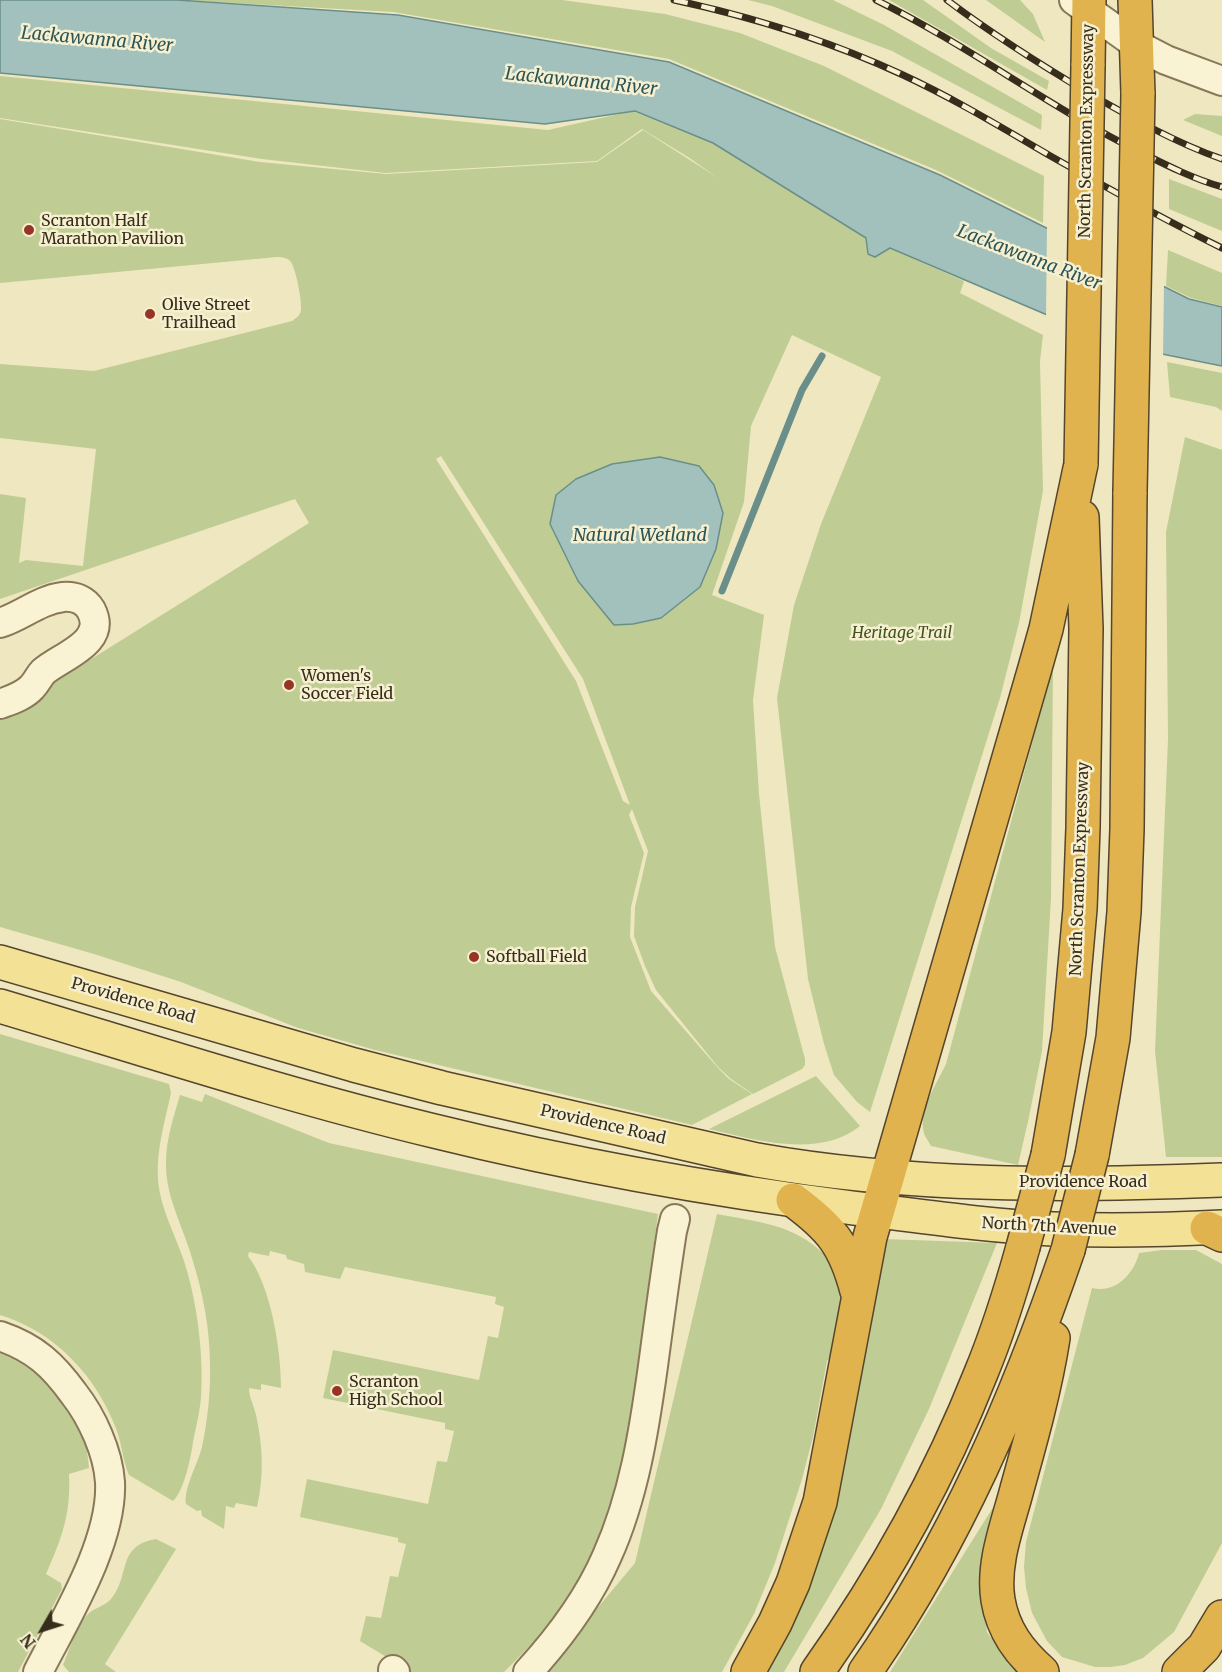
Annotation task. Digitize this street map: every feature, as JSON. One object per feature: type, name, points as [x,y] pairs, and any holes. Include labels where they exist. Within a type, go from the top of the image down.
[{"type":"highway","points":[[1042,1672],[1018,1647],[1008,1632],[1002,1617],[997,1580],[1003,1543],[1042,1396],[1068,1250],[1092,1155],[1113,1038],[1122,933],[1127,829],[1138,94],[1136,0]]},
{"type":"highway","name":"North Scranton Expressway","points":[[817,1672],[877,1582],[933,1480],[982,1372],[1005,1308],[1048,1155],[1070,1032],[1080,909],[1086,629],[1081,464],[1088,66],[1084,4]]},
{"type":"highway","points":[[748,1672],[775,1623],[793,1583],[820,1502],[864,1258],[1046,629],[1081,464]]},
{"type":"highway","points":[[793,1200],[815,1216],[839,1244],[851,1269],[858,1296]]},
{"type":"highway","points":[[865,1672],[910,1603],[968,1497],[1018,1386],[1068,1250]]},
{"type":"highway","points":[[1179,1672],[1204,1647],[1222,1617]]},
{"type":"highway","points":[[1210,1672],[1222,1658]]},
{"type":"main road","name":"Providence Road","points":[[0,962],[354,1065],[442,1088],[797,1168],[887,1176],[1053,1183],[1222,1180]]},
{"type":"main road","points":[[0,1006],[432,1131],[623,1172],[793,1200],[877,1211]]},
{"type":"main road","name":"North 7th Avenue","points":[[877,1211],[978,1224],[1051,1229],[1217,1230]]},
{"type":"street","points":[[1084,4],[1137,45],[1166,60],[1222,81]]},
{"type":"street","points":[[0,623],[43,602],[66,597],[85,602],[90,608],[94,621],[91,635],[85,644],[41,674],[26,692],[0,704]]},
{"type":"street","points":[[528,1672],[575,1614],[606,1559],[623,1516],[645,1424],[675,1219]]},
{"type":"street","points":[[0,1336],[23,1344],[37,1353],[68,1385],[80,1401],[100,1440],[110,1479],[109,1500],[101,1539],[73,1603],[38,1672]]},
{"type":"green space","points":[[179,0],[562,0],[665,14],[740,33],[824,66],[1044,176],[1043,223],[936,170],[669,59],[393,12]]},
{"type":"green space","points":[[748,0],[833,0],[884,25],[1042,115],[1041,130],[892,51],[772,6]]},
{"type":"green space","points":[[889,0],[923,0],[991,48],[1049,81],[1047,90]]},
{"type":"green space","points":[[986,0],[1020,0],[1033,14],[1045,42]]},
{"type":"green space","name":"Heritage Trail","points":[[0,76],[548,130],[632,111],[713,143],[866,238],[868,254],[875,257],[889,248],[964,281],[960,293],[1043,335],[1040,361],[1043,491],[1019,623],[1000,698],[870,1112],[857,1102],[834,1075],[808,979],[777,698],[794,605],[821,524],[881,377],[792,335],[751,426],[744,502],[712,595],[764,615],[753,700],[759,794],[775,947],[805,1059],[802,1069],[753,1094],[718,1067],[656,990],[634,936],[635,907],[648,851],[632,809],[629,815],[644,853],[631,907],[630,937],[651,991],[718,1068],[729,1079],[752,1094],[692,1125],[375,1050],[298,1028],[181,982],[0,927],[0,716],[309,523],[295,499],[0,599],[0,494],[26,498],[19,563],[26,560],[83,566],[96,449],[0,438],[0,364],[94,371],[292,321],[300,314],[301,305],[293,266],[285,258],[279,257],[0,283],[0,119],[260,162],[386,174],[597,162],[643,130],[718,178],[642,129],[597,161],[385,173],[262,159],[0,118]],"holes":[[[441,456],[583,679],[630,805],[623,801],[576,681],[436,459]]]},
{"type":"green space","points":[[1195,114],[1222,116],[1222,136],[1183,120]]},
{"type":"green space","points":[[1169,179],[1222,199],[1222,231],[1169,209]]},
{"type":"green space","points":[[1168,250],[1222,273],[1222,306],[1191,298],[1166,286]]},
{"type":"green space","points":[[1167,362],[1222,373],[1222,411],[1216,407],[1170,397]]},
{"type":"green space","points":[[1185,437],[1222,450],[1222,1157],[1166,1157],[1155,1051],[1168,739],[1166,532]]},
{"type":"green space","points":[[1053,665],[1051,898],[1042,1051],[1018,1165],[931,1146],[925,1135],[923,1124],[929,1097],[946,1064]]},
{"type":"green space","points":[[0,1034],[169,1084],[171,1093],[160,1146],[159,1190],[193,1293],[202,1381],[200,1408],[189,1465],[184,1482],[173,1501],[129,1475],[109,1411],[86,1375],[72,1359],[39,1333],[0,1315]]},
{"type":"green space","points":[[816,1076],[860,1126],[844,1136],[826,1142],[806,1144],[766,1142],[709,1129]]},
{"type":"green space","points":[[205,1094],[329,1143],[658,1214],[630,1427],[620,1476],[593,1556],[578,1585],[550,1626],[504,1672],[411,1672],[360,1641],[366,1616],[381,1618],[390,1576],[398,1577],[406,1544],[398,1542],[398,1538],[300,1517],[307,1479],[428,1504],[437,1461],[447,1462],[454,1431],[445,1429],[445,1423],[323,1398],[333,1350],[479,1380],[488,1336],[498,1338],[504,1307],[495,1304],[496,1297],[345,1267],[340,1279],[305,1272],[304,1264],[287,1259],[286,1255],[270,1251],[269,1256],[249,1252],[248,1256],[269,1301],[277,1337],[281,1373],[281,1388],[261,1384],[261,1390],[249,1388],[261,1450],[262,1473],[257,1507],[236,1503],[234,1508],[226,1506],[224,1529],[202,1516],[201,1510],[197,1511],[186,1504],[187,1491],[206,1428],[210,1352],[199,1284],[168,1187],[166,1153],[180,1095],[202,1102]]},
{"type":"green space","points":[[717,1214],[761,1222],[787,1230],[800,1236],[824,1254],[827,1253],[836,1269],[842,1294],[840,1332],[837,1344],[827,1361],[813,1437],[775,1563],[754,1614],[722,1672],[544,1672],[635,1563]]},
{"type":"green space","points":[[883,1239],[997,1243],[929,1409],[881,1509],[784,1672],[763,1672],[832,1504],[871,1328]]},
{"type":"green space","points":[[1196,1250],[1222,1264],[1222,1543],[1174,1632],[1143,1658],[1125,1665],[1095,1667],[1062,1657],[1047,1641],[1032,1613],[1026,1588],[1024,1567],[1026,1542],[1092,1288],[1108,1288],[1116,1285],[1128,1275],[1139,1253]]},
{"type":"green space","points":[[0,1349],[29,1363],[65,1397],[86,1442],[89,1468],[69,1474],[67,1514],[57,1549],[46,1574],[61,1583],[62,1589],[18,1672],[0,1672]]},
{"type":"green space","points":[[997,1501],[980,1585],[987,1632],[1008,1663],[1018,1672],[890,1672]]},
{"type":"green space","points":[[156,1539],[176,1549],[105,1664],[116,1672],[69,1672],[63,1665],[83,1619],[111,1599],[117,1590],[129,1555],[135,1548]]},
{"type":"water","name":"Lackawanna River","points":[[0,0],[177,0],[398,15],[669,62],[940,175],[1189,299],[1222,307],[1222,366],[1137,349],[1066,323],[890,248],[875,257],[868,254],[866,238],[713,143],[635,111],[545,124],[0,73]]},
{"type":"water","name":"Natural Wetland","points":[[660,457],[699,466],[714,485],[723,513],[716,549],[700,587],[661,618],[633,624],[614,625],[578,581],[550,524],[556,495],[576,479],[612,464]]},
{"type":"pier","points":[[1047,226],[1164,284],[1163,357],[1092,341],[1046,318]]},
{"type":"waterway","points":[[722,591],[802,390],[822,356]]},
{"type":"railway","points":[[674,0],[791,31],[848,51],[903,75],[960,104],[1137,204],[1222,248]]},
{"type":"railway","points":[[876,0],[1108,135],[1181,172],[1222,187]]},
{"type":"railway","points":[[947,0],[1017,49],[1090,94],[1171,138],[1222,159]]},
{"type":"place","name":"Scranton Half Marathon Pavilion","points":[[29,230]]},
{"type":"place","name":"Olive Street Trailhead","points":[[150,314]]},
{"type":"place","name":"Women's Soccer Field","points":[[289,685]]},
{"type":"place","name":"Softball Field","points":[[474,957]]},
{"type":"place","name":"Scranton High School","points":[[337,1391]]}]
